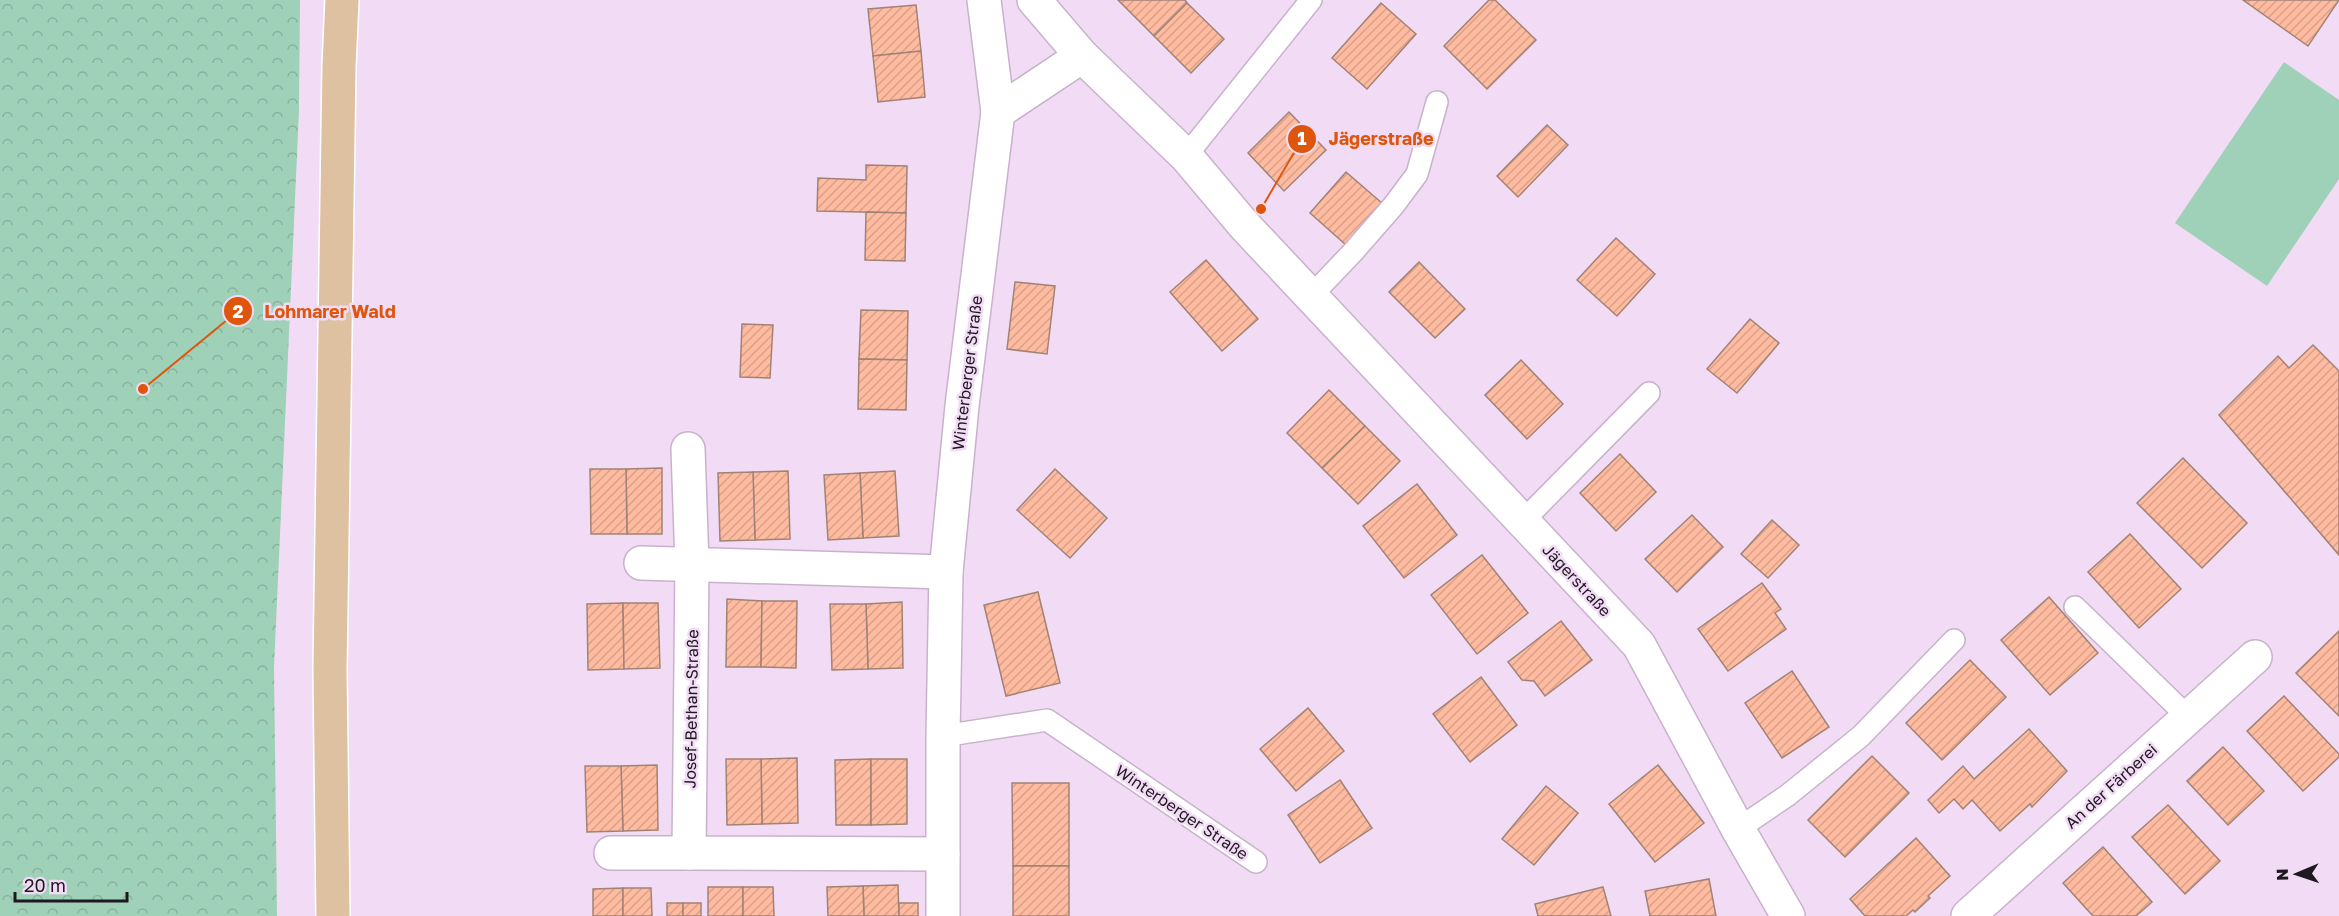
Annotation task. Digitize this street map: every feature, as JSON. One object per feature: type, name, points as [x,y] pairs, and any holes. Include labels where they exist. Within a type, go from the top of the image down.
[{"type":"main road","points":[[333,916],[330,670],[338,90],[342,0]]},
{"type":"street","points":[[984,0],[998,112],[1082,56]]},
{"type":"street","name":"Jägerstraße","points":[[1034,0],[1082,56],[1186,156],[1244,225],[1639,645],[1738,829],[1788,916]]},
{"type":"street","name":"Winterberger Straße","points":[[943,916],[946,572],[962,406],[998,112]]},
{"type":"street","name":"Josef-Bethan-Straße","points":[[688,449],[692,564],[689,853]]},
{"type":"street","points":[[641,563],[946,572]]},
{"type":"street","name":"An der Färberei","points":[[1968,916],[2255,657]]},
{"type":"street","points":[[611,853],[943,854]]},
{"type":"lane","points":[[1186,156],[1311,0]]},
{"type":"lane","points":[[1311,296],[1394,205],[1417,174],[1437,102]]},
{"type":"lane","points":[[1522,522],[1649,393]]},
{"type":"lane","points":[[2075,607],[2188,717]]},
{"type":"lane","points":[[1738,829],[1788,795],[1861,736],[1954,640]]},
{"type":"lane","name":"Winterberger Straße","points":[[943,736],[1047,720],[1256,862]]},
{"type":"green space","points":[[0,0],[300,0],[299,110],[274,668],[277,916],[0,916]]},
{"type":"green space","points":[[2284,62],[2339,100],[2339,179],[2267,286],[2175,223]]},
{"type":"building","points":[[1118,0],[1185,0],[1187,3],[1154,36]]},
{"type":"building","points":[[1489,0],[1495,0],[1536,40],[1487,89],[1444,46]]},
{"type":"building","points":[[2243,0],[2339,0],[2308,46]]},
{"type":"building","points":[[1187,3],[1224,39],[1191,73],[1154,36]]},
{"type":"building","points":[[1381,3],[1416,34],[1367,89],[1332,58]]},
{"type":"building","points":[[916,5],[921,51],[873,56],[868,9]]},
{"type":"building","points":[[921,51],[925,97],[878,102],[873,56]]},
{"type":"building","points":[[1289,112],[1326,150],[1284,191],[1248,153]]},
{"type":"building","points":[[1547,125],[1568,145],[1518,197],[1497,176]]},
{"type":"building","points":[[866,165],[907,166],[906,213],[817,211],[818,178],[866,180]]},
{"type":"building","points":[[1346,172],[1383,204],[1346,245],[1310,213]]},
{"type":"building","points":[[866,212],[906,213],[905,261],[865,260]]},
{"type":"building","points":[[1616,238],[1655,274],[1617,316],[1577,280]]},
{"type":"building","points":[[1206,260],[1258,319],[1222,351],[1170,292]]},
{"type":"building","points":[[1419,262],[1465,309],[1435,338],[1389,292]]},
{"type":"building","points":[[1015,282],[1055,286],[1047,354],[1007,349]]},
{"type":"building","points":[[861,310],[908,311],[907,360],[859,359]]},
{"type":"building","points":[[1750,319],[1779,343],[1737,393],[1707,369]]},
{"type":"building","points":[[742,324],[773,325],[770,378],[740,377]]},
{"type":"building","points":[[2313,345],[2339,371],[2339,555],[2219,415],[2278,356],[2289,368]]},
{"type":"building","points":[[859,359],[907,360],[906,410],[858,409]]},
{"type":"building","points":[[1521,360],[1563,404],[1527,439],[1485,395]]},
{"type":"building","points":[[1329,390],[1365,426],[1322,468],[1287,433]]},
{"type":"building","points":[[1365,426],[1400,461],[1358,504],[1322,468]]},
{"type":"building","points":[[1620,454],[1656,492],[1616,531],[1580,493]]},
{"type":"building","points":[[2183,458],[2247,523],[2202,568],[2137,503]]},
{"type":"building","points":[[662,468],[662,534],[627,534],[626,469]]},
{"type":"building","points":[[590,469],[626,469],[627,534],[591,534]]},
{"type":"building","points":[[1055,469],[1107,518],[1070,558],[1017,510]]},
{"type":"building","points":[[788,471],[790,539],[755,540],[753,472]]},
{"type":"building","points":[[895,471],[899,536],[863,538],[860,473]]},
{"type":"building","points":[[753,472],[755,540],[720,541],[718,473]]},
{"type":"building","points":[[860,473],[863,538],[828,540],[824,475]]},
{"type":"building","points":[[1417,484],[1457,535],[1404,578],[1363,526]]},
{"type":"building","points":[[1692,515],[1723,547],[1677,592],[1645,559]]},
{"type":"building","points":[[1772,520],[1799,545],[1768,578],[1741,554]]},
{"type":"building","points":[[2130,534],[2181,589],[2139,628],[2088,572]]},
{"type":"building","points":[[1482,555],[1528,613],[1477,654],[1431,595]]},
{"type":"building","points":[[1762,583],[1781,609],[1775,613],[1786,629],[1728,671],[1698,629]]},
{"type":"building","points":[[1038,592],[1060,683],[1006,696],[984,605]]},
{"type":"building","points":[[2049,597],[2098,653],[2050,695],[2001,640]]},
{"type":"building","points":[[727,599],[762,601],[761,667],[726,667]]},
{"type":"building","points":[[762,601],[797,601],[796,668],[761,667]]},
{"type":"building","points":[[902,602],[903,668],[868,669],[866,604]]},
{"type":"building","points":[[623,603],[624,669],[588,670],[587,604]]},
{"type":"building","points":[[623,603],[658,603],[660,668],[624,669]]},
{"type":"building","points":[[830,604],[866,604],[868,669],[832,670]]},
{"type":"building","points":[[1561,621],[1592,660],[1545,696],[1534,681],[1522,680],[1508,662]]},
{"type":"building","points":[[2339,631],[2339,716],[2296,673]]},
{"type":"building","points":[[1970,660],[2006,697],[1942,760],[1906,723]]},
{"type":"building","points":[[1792,671],[1829,727],[1782,758],[1745,703]]},
{"type":"building","points":[[1481,677],[1517,725],[1470,762],[1433,714]]},
{"type":"building","points":[[2284,696],[2339,754],[2339,757],[2303,791],[2247,731]]},
{"type":"building","points":[[1308,708],[1344,751],[1296,791],[1260,749]]},
{"type":"building","points":[[2029,729],[2067,771],[2032,807],[2030,804],[2000,831],[1972,800],[1963,809],[1954,799],[1939,813],[1928,800],[1963,766],[1974,779]]},
{"type":"building","points":[[2223,747],[2264,791],[2228,825],[2187,781]]},
{"type":"building","points":[[1872,756],[1909,793],[1845,857],[1808,820]]},
{"type":"building","points":[[797,758],[798,823],[762,824],[761,759]]},
{"type":"building","points":[[726,759],[761,759],[762,824],[727,825]]},
{"type":"building","points":[[871,759],[871,825],[836,825],[835,760]]},
{"type":"building","points":[[871,759],[907,759],[907,824],[871,825]]},
{"type":"building","points":[[657,765],[658,830],[623,831],[621,766]]},
{"type":"building","points":[[1658,765],[1704,823],[1655,862],[1609,804]]},
{"type":"building","points":[[585,766],[621,766],[623,831],[587,832]]},
{"type":"building","points":[[1340,780],[1372,828],[1320,863],[1288,815]]},
{"type":"building","points":[[1012,783],[1069,783],[1069,866],[1013,866]]},
{"type":"building","points":[[1546,786],[1578,813],[1534,865],[1502,839]]},
{"type":"building","points":[[2168,805],[2220,861],[2185,894],[2132,837]]},
{"type":"building","points":[[1916,838],[1950,876],[1928,896],[1930,898],[1915,912],[1913,910],[1906,916],[1865,916],[1850,899]]},
{"type":"building","points":[[2103,847],[2152,902],[2136,916],[2093,916],[2063,883]]},
{"type":"building","points":[[1013,866],[1069,866],[1069,916],[1013,916]]},
{"type":"building","points":[[1709,879],[1716,916],[1650,916],[1645,891]]},
{"type":"building","points":[[898,885],[899,916],[864,916],[863,886]]},
{"type":"building","points":[[863,886],[864,916],[828,916],[827,887]]},
{"type":"building","points":[[708,887],[743,887],[743,916],[708,916]]},
{"type":"building","points":[[743,887],[773,887],[774,916],[743,916]]},
{"type":"building","points":[[1603,887],[1611,916],[1538,916],[1535,904]]},
{"type":"building","points":[[623,888],[623,916],[593,916],[593,889]]},
{"type":"building","points":[[623,888],[651,888],[652,916],[623,916]]},
{"type":"building","points":[[667,903],[683,903],[683,916],[667,916]]},
{"type":"building","points":[[683,903],[701,903],[701,916],[683,916]]},
{"type":"building","points":[[899,903],[918,903],[918,916],[899,916]]},
{"type":"place","name":"Jägerstraße","points":[[1261,209]]},
{"type":"place","name":"Lohmarer Wald","points":[[143,389]]}]
